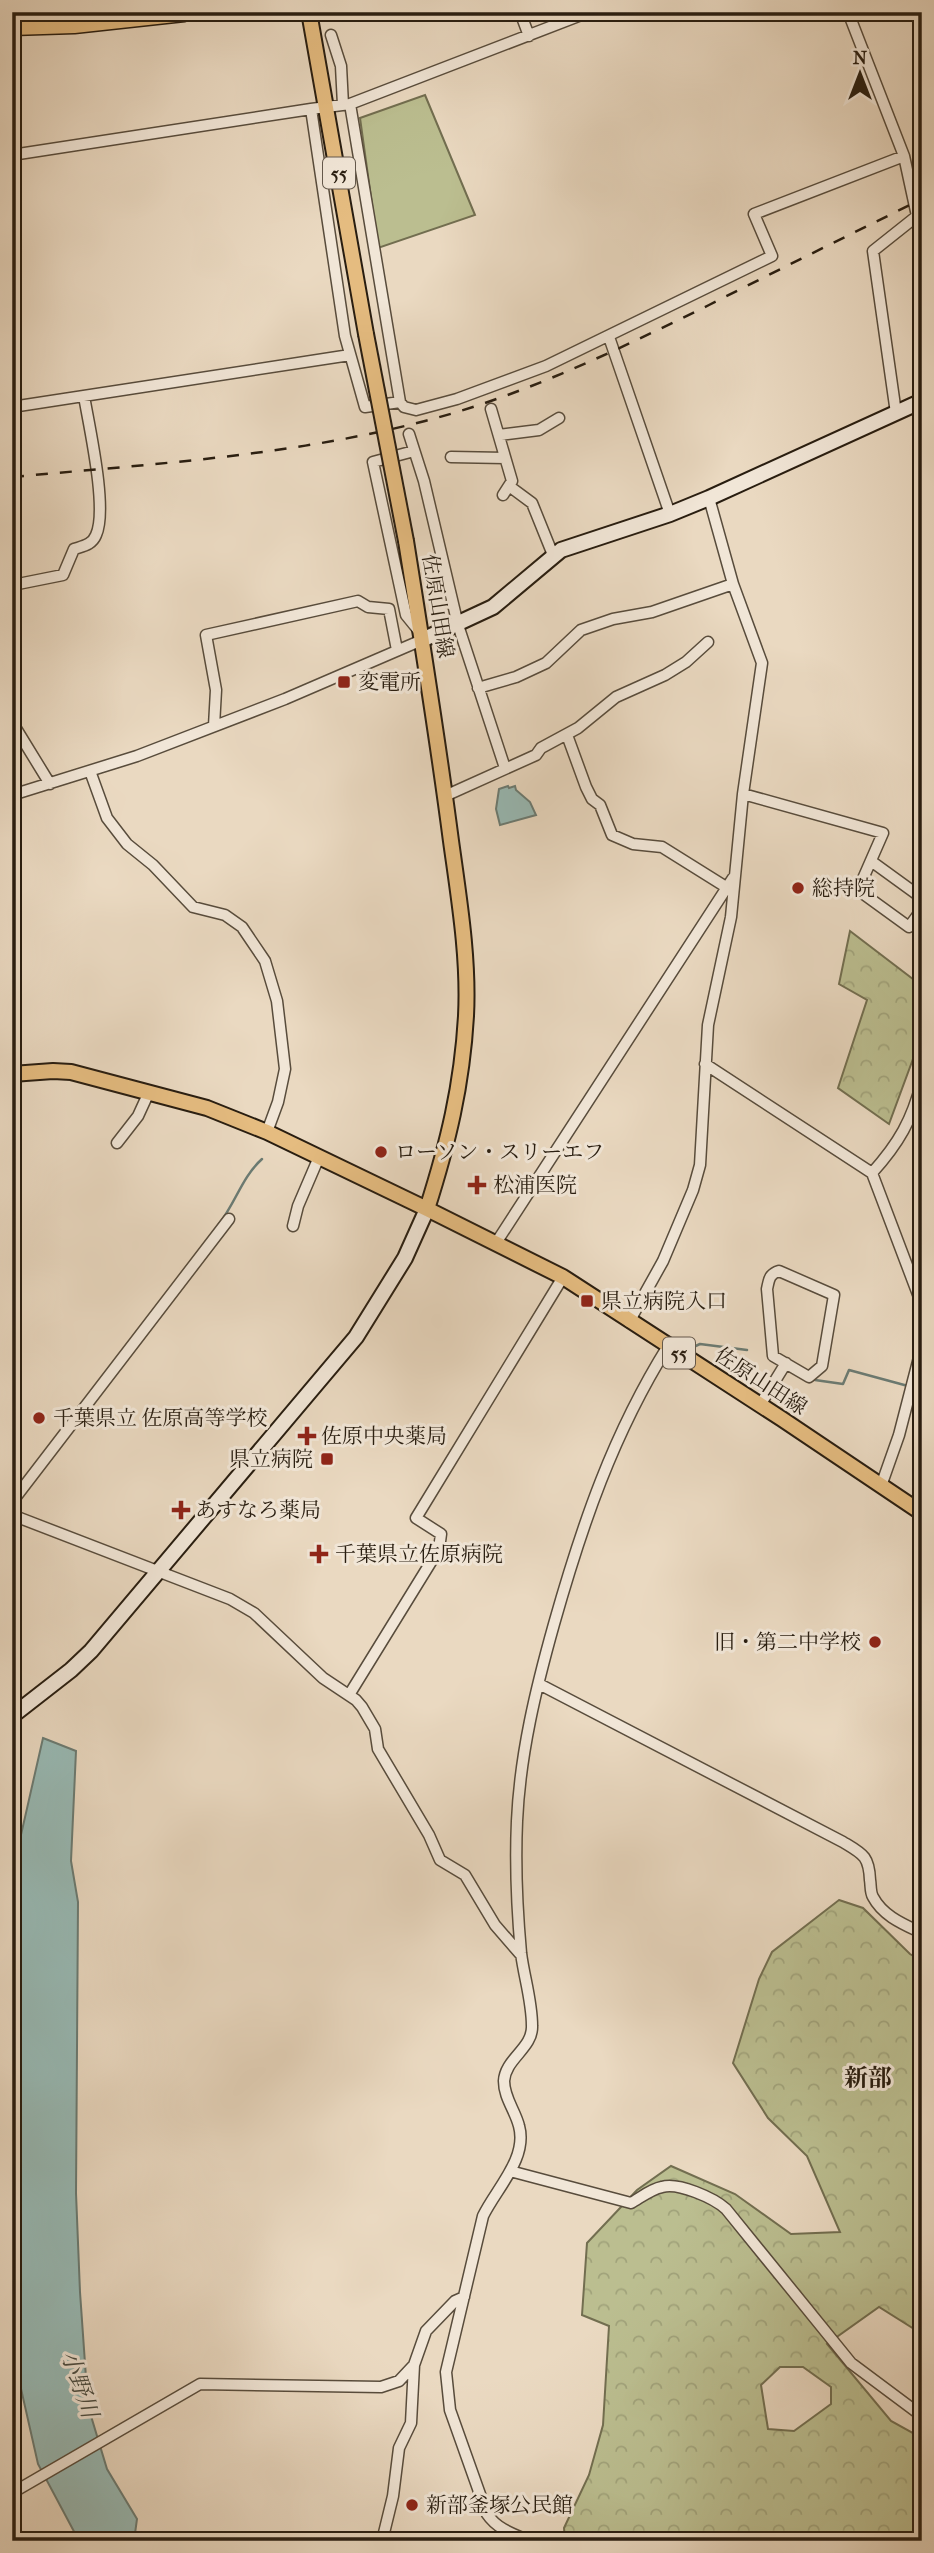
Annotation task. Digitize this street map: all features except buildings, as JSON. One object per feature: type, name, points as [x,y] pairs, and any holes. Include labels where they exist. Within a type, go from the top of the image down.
[{"type":"highway","points":[[12,26],[74,24],[184,12]]},
{"type":"main road","name":"佐原山田線","points":[[309,12],[422,637],[464,945],[466,1014],[460,1084],[450,1132],[427,1209]]},
{"type":"main road","name":"佐原山田線","points":[[12,1074],[71,1072],[207,1108],[267,1132],[427,1209],[562,1277],[922,1513]]},
{"type":"street","points":[[520,12],[529,36]]},
{"type":"street","points":[[12,155],[347,104],[589,12]]},
{"type":"street","points":[[848,12],[904,156],[917,216],[873,251],[896,413]]},
{"type":"street","points":[[331,35],[341,66],[400,402],[404,407],[416,410],[457,399],[546,366],[772,256],[754,214],[904,156]]},
{"type":"street","points":[[311,109],[345,336],[365,407],[400,402]]},
{"type":"street","points":[[609,337],[670,514]]},
{"type":"street","points":[[12,407],[350,355]]},
{"type":"street","points":[[12,603],[13,588],[18,584],[64,575],[74,549],[91,543],[96,536],[100,509],[84,396]]},
{"type":"street","points":[[12,795],[137,757],[285,699],[422,637],[458,625],[493,607],[561,550],[670,514],[709,498],[922,401]]},
{"type":"street","points":[[491,409],[512,481],[503,495]]},
{"type":"street","points":[[499,435],[539,430],[559,418]]},
{"type":"street","points":[[409,434],[458,625],[505,768]]},
{"type":"street","points":[[414,451],[373,462],[406,615],[422,637]]},
{"type":"street","points":[[451,457],[505,458]]},
{"type":"street","points":[[509,486],[532,503],[553,555]]},
{"type":"street","points":[[629,1322],[663,1261],[694,1190],[700,1165],[708,1024],[731,917],[743,794],[762,663],[733,584],[709,498]]},
{"type":"street","points":[[478,688],[516,677],[546,663],[580,630],[613,619],[652,612],[733,584]]},
{"type":"street","points":[[214,726],[216,690],[206,635],[358,601],[368,607],[389,609],[397,650]]},
{"type":"street","points":[[445,796],[536,755],[541,748],[567,735],[616,697],[665,675],[686,662],[708,642]]},
{"type":"street","points":[[12,722],[50,784]]},
{"type":"street","points":[[567,735],[586,787],[600,805],[612,835],[633,844],[662,847],[726,887]]},
{"type":"street","points":[[90,771],[107,818],[127,844],[153,865],[194,907],[225,915],[242,927],[265,961],[277,1001],[285,1069],[278,1102],[267,1132]]},
{"type":"street","points":[[743,794],[883,833],[858,890],[909,928],[922,909]]},
{"type":"street","points":[[871,861],[922,898]]},
{"type":"street","points":[[496,1243],[735,874]]},
{"type":"street","points":[[705,1064],[872,1173],[922,1306]]},
{"type":"street","points":[[872,1173],[896,1146],[916,1104],[922,1081]]},
{"type":"street","points":[[117,1143],[138,1116],[149,1092]]},
{"type":"street","points":[[293,1226],[298,1206],[319,1157]]},
{"type":"street","points":[[14,1709],[71,1670],[91,1651],[356,1337],[405,1258],[427,1209]]},
{"type":"street","points":[[12,1502],[229,1219]]},
{"type":"street","points":[[779,1271],[834,1295],[822,1366],[809,1377],[786,1363],[773,1356],[770,1332],[767,1289],[769,1278],[779,1271]]},
{"type":"street","points":[[349,1695],[439,1549],[440,1534],[416,1518],[562,1277]]},
{"type":"street","points":[[530,2541],[499,2527],[487,2514],[450,2410],[446,2372],[483,2216],[492,2195],[516,2159],[521,2137],[518,2122],[506,2097],[504,2081],[511,2062],[523,2049],[533,2030],[522,1955],[516,1874],[520,1776],[539,1684],[578,1542],[601,1477],[651,1373],[668,1346]]},
{"type":"street","points":[[881,1486],[899,1435],[922,1346]]},
{"type":"street","points":[[760,1405],[786,1363]]},
{"type":"street","points":[[12,1515],[230,1599],[254,1613],[323,1678],[349,1695],[368,1714],[375,1729],[378,1749],[429,1835],[440,1860],[465,1875],[495,1925],[522,1955]]},
{"type":"street","points":[[539,1684],[844,1842],[869,1862],[872,1895],[886,1912],[897,1921],[922,1933]]},
{"type":"street","points":[[510,2171],[631,2203],[662,2187],[670,2186],[713,2198],[726,2209],[851,2363],[922,2416]]},
{"type":"street","points":[[382,2541],[393,2496],[399,2448],[411,2423],[414,2365],[426,2331],[455,2301],[464,2297]]},
{"type":"street","points":[[12,2493],[200,2384],[381,2388],[399,2381],[414,2365]]},
{"type":"green space","points":[[425,95],[475,215],[378,248],[360,118]]},
{"type":"green space","points":[[850,931],[922,986],[922,1047],[913,1059],[889,1124],[838,1088],[867,1000],[839,984]]},
{"type":"green space","points":[[839,1900],[863,1908],[910,1954],[922,1961],[922,2334],[879,2307],[827,2344],[891,2421],[922,2438],[922,2541],[565,2541],[564,2528],[589,2475],[603,2425],[609,2326],[582,2315],[587,2243],[637,2190],[671,2166],[735,2194],[791,2234],[840,2232],[807,2156],[768,2118],[733,2063],[759,1979],[772,1952]],"holes":[[[780,2367],[803,2367],[831,2387],[831,2404],[794,2431],[768,2429],[761,2385]]]},
{"type":"water","points":[[515,786],[530,802],[536,815],[500,825],[496,809],[499,789]]},
{"type":"water","name":"小野川","points":[[43,1738],[76,1751],[71,1861],[78,1902],[76,2193],[88,2406],[107,2469],[137,2519],[134,2541],[78,2539],[38,2464],[12,2349],[18,2277],[20,2059],[15,1993],[12,1986],[12,1932],[21,1892],[18,1848]]},
{"type":"waterway","points":[[219,1224],[249,1174],[262,1159]]},
{"type":"waterway","points":[[689,1349],[700,1344],[747,1350]]},
{"type":"waterway","points":[[815,1380],[843,1384],[849,1370],[908,1386]]},
{"type":"railway","points":[[12,477],[272,451],[374,433],[462,410],[535,385],[605,355],[922,199]]},
{"type":"place","name":"変電所","points":[[344,682]]},
{"type":"place","name":"総持院","points":[[798,888]]},
{"type":"place","name":"ローソン・スリーエフ","points":[[381,1152]]},
{"type":"place","name":"松浦医院","points":[[477,1185]]},
{"type":"place","name":"県立病院入口","points":[[587,1301]]},
{"type":"place","name":"千葉県立 佐原高等学校","points":[[39,1418]]},
{"type":"place","name":"佐原中央薬局","points":[[307,1436]]},
{"type":"place","name":"県立病院","points":[[327,1459]]},
{"type":"place","name":"あすなろ薬局","points":[[181,1510]]},
{"type":"place","name":"千葉県立佐原病院","points":[[319,1554]]},
{"type":"place","name":"旧・第二中学校","points":[[875,1642]]},
{"type":"place","name":"新部釜塚公民館","points":[[412,2505]]},
{"type":"district","name":"新部","points":[[868,2078]]}]
